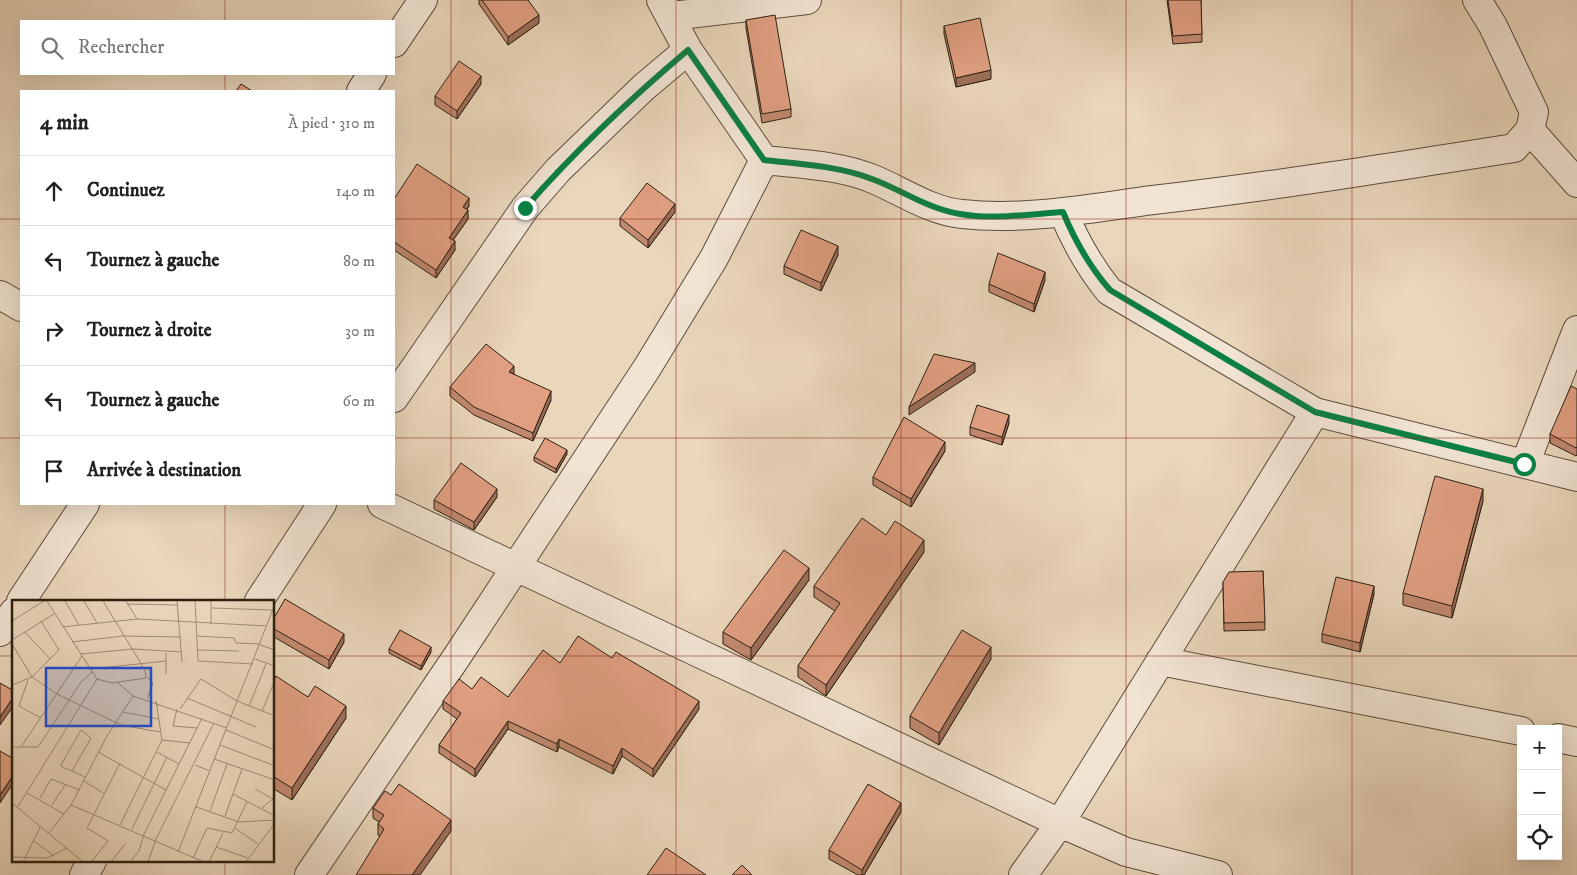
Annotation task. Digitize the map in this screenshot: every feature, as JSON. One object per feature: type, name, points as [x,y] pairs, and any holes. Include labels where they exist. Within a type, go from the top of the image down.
[{"type":"street","points":[[395,42],[423,0]]},
{"type":"street","points":[[807,0],[666,8],[688,50],[764,160],[822,167],[872,178],[927,204],[960,214],[996,216],[1063,212],[1291,184],[1514,148],[1530,130],[1534,112],[1493,26],[1477,0]]},
{"type":"street","points":[[395,397],[525,208],[558,170],[644,87],[688,50]]},
{"type":"street","points":[[361,90],[371,75]]},
{"type":"street","points":[[1530,130],[1577,183]]},
{"type":"street","points":[[309,875],[647,368],[714,258],[764,160]]},
{"type":"street","points":[[1063,212],[1075,240],[1092,270],[1110,290],[1315,412],[1577,477]]},
{"type":"street","points":[[0,294],[20,306]]},
{"type":"street","points":[[1524,464],[1577,330]]},
{"type":"street","points":[[1022,875],[1060,823],[1315,412]]},
{"type":"street","points":[[22,600],[84,505]]},
{"type":"street","points":[[260,600],[321,505]]},
{"type":"street","points":[[384,505],[1060,823],[1126,852],[1218,875]]},
{"type":"street","points":[[0,632],[12,615]]},
{"type":"street","points":[[1160,661],[1517,730]]},
{"type":"street","points":[[1562,739],[1577,742]]},
{"type":"street","points":[[84,875],[91,862]]},
{"type":"building","points":[[482,0],[528,0],[539,15],[508,37]]},
{"type":"building","points":[[1168,0],[1201,0],[1202,34],[1173,36]]},
{"type":"building","points":[[775,15],[791,109],[762,114],[746,20]]},
{"type":"building","points":[[980,18],[991,70],[956,78],[944,26]]},
{"type":"building","points":[[459,61],[481,76],[457,111],[435,96]]},
{"type":"building","points":[[241,84],[250,90],[237,90]]},
{"type":"building","points":[[417,164],[469,198],[463,207],[468,210],[449,238],[455,241],[436,270],[395,243],[395,197]]},
{"type":"building","points":[[647,183],[675,204],[648,240],[620,218]]},
{"type":"building","points":[[801,230],[838,246],[821,283],[784,266]]},
{"type":"building","points":[[998,253],[1045,272],[1034,304],[989,284]]},
{"type":"building","points":[[486,344],[514,366],[509,372],[551,391],[533,433],[474,407],[450,387]]},
{"type":"building","points":[[934,354],[975,363],[909,407]]},
{"type":"building","points":[[1571,386],[1577,389],[1576,448],[1550,434]]},
{"type":"building","points":[[977,405],[1009,415],[1002,437],[970,427]]},
{"type":"building","points":[[904,417],[945,442],[911,499],[873,477]]},
{"type":"building","points":[[545,438],[567,450],[556,469],[534,457]]},
{"type":"building","points":[[461,463],[497,489],[474,522],[434,500]]},
{"type":"building","points":[[1435,476],[1483,489],[1452,606],[1403,593]]},
{"type":"building","points":[[862,518],[886,535],[895,521],[924,540],[826,685],[798,666],[840,603],[814,586]]},
{"type":"building","points":[[784,550],[809,568],[751,648],[723,632]]},
{"type":"building","points":[[1263,571],[1265,622],[1224,623],[1223,582],[1229,572]]},
{"type":"building","points":[[1336,577],[1374,586],[1360,643],[1322,634]]},
{"type":"building","points":[[285,599],[344,634],[329,660],[275,630],[275,616]]},
{"type":"building","points":[[400,630],[431,647],[421,666],[389,649]]},
{"type":"building","points":[[962,630],[991,647],[939,733],[910,716]]},
{"type":"building","points":[[578,636],[612,658],[616,652],[699,701],[653,769],[622,748],[613,766],[559,739],[557,744],[508,721],[475,769],[439,745],[461,713],[443,701],[459,679],[472,689],[481,677],[508,697],[543,650],[560,663]]},
{"type":"building","points":[[276,676],[308,697],[315,686],[346,706],[292,788],[275,778]]},
{"type":"building","points":[[0,683],[12,690],[12,699],[0,717]]},
{"type":"building","points":[[0,751],[12,758],[12,777],[0,795]]},
{"type":"building","points":[[399,784],[451,820],[412,875],[356,875],[384,829],[378,824],[384,815],[373,808],[385,791],[391,795]]},
{"type":"building","points":[[868,784],[901,803],[862,870],[829,850]]},
{"type":"building","points":[[666,848],[706,875],[647,875]]},
{"type":"building","points":[[742,865],[752,875],[732,875]]},
{"type":"route","points":[[525,208],[558,170],[644,87],[688,50],[764,160],[822,167],[872,178],[927,204],[960,214],[996,216],[1063,212],[1075,240],[1092,270],[1110,290],[1315,412],[1524,464]]}]
